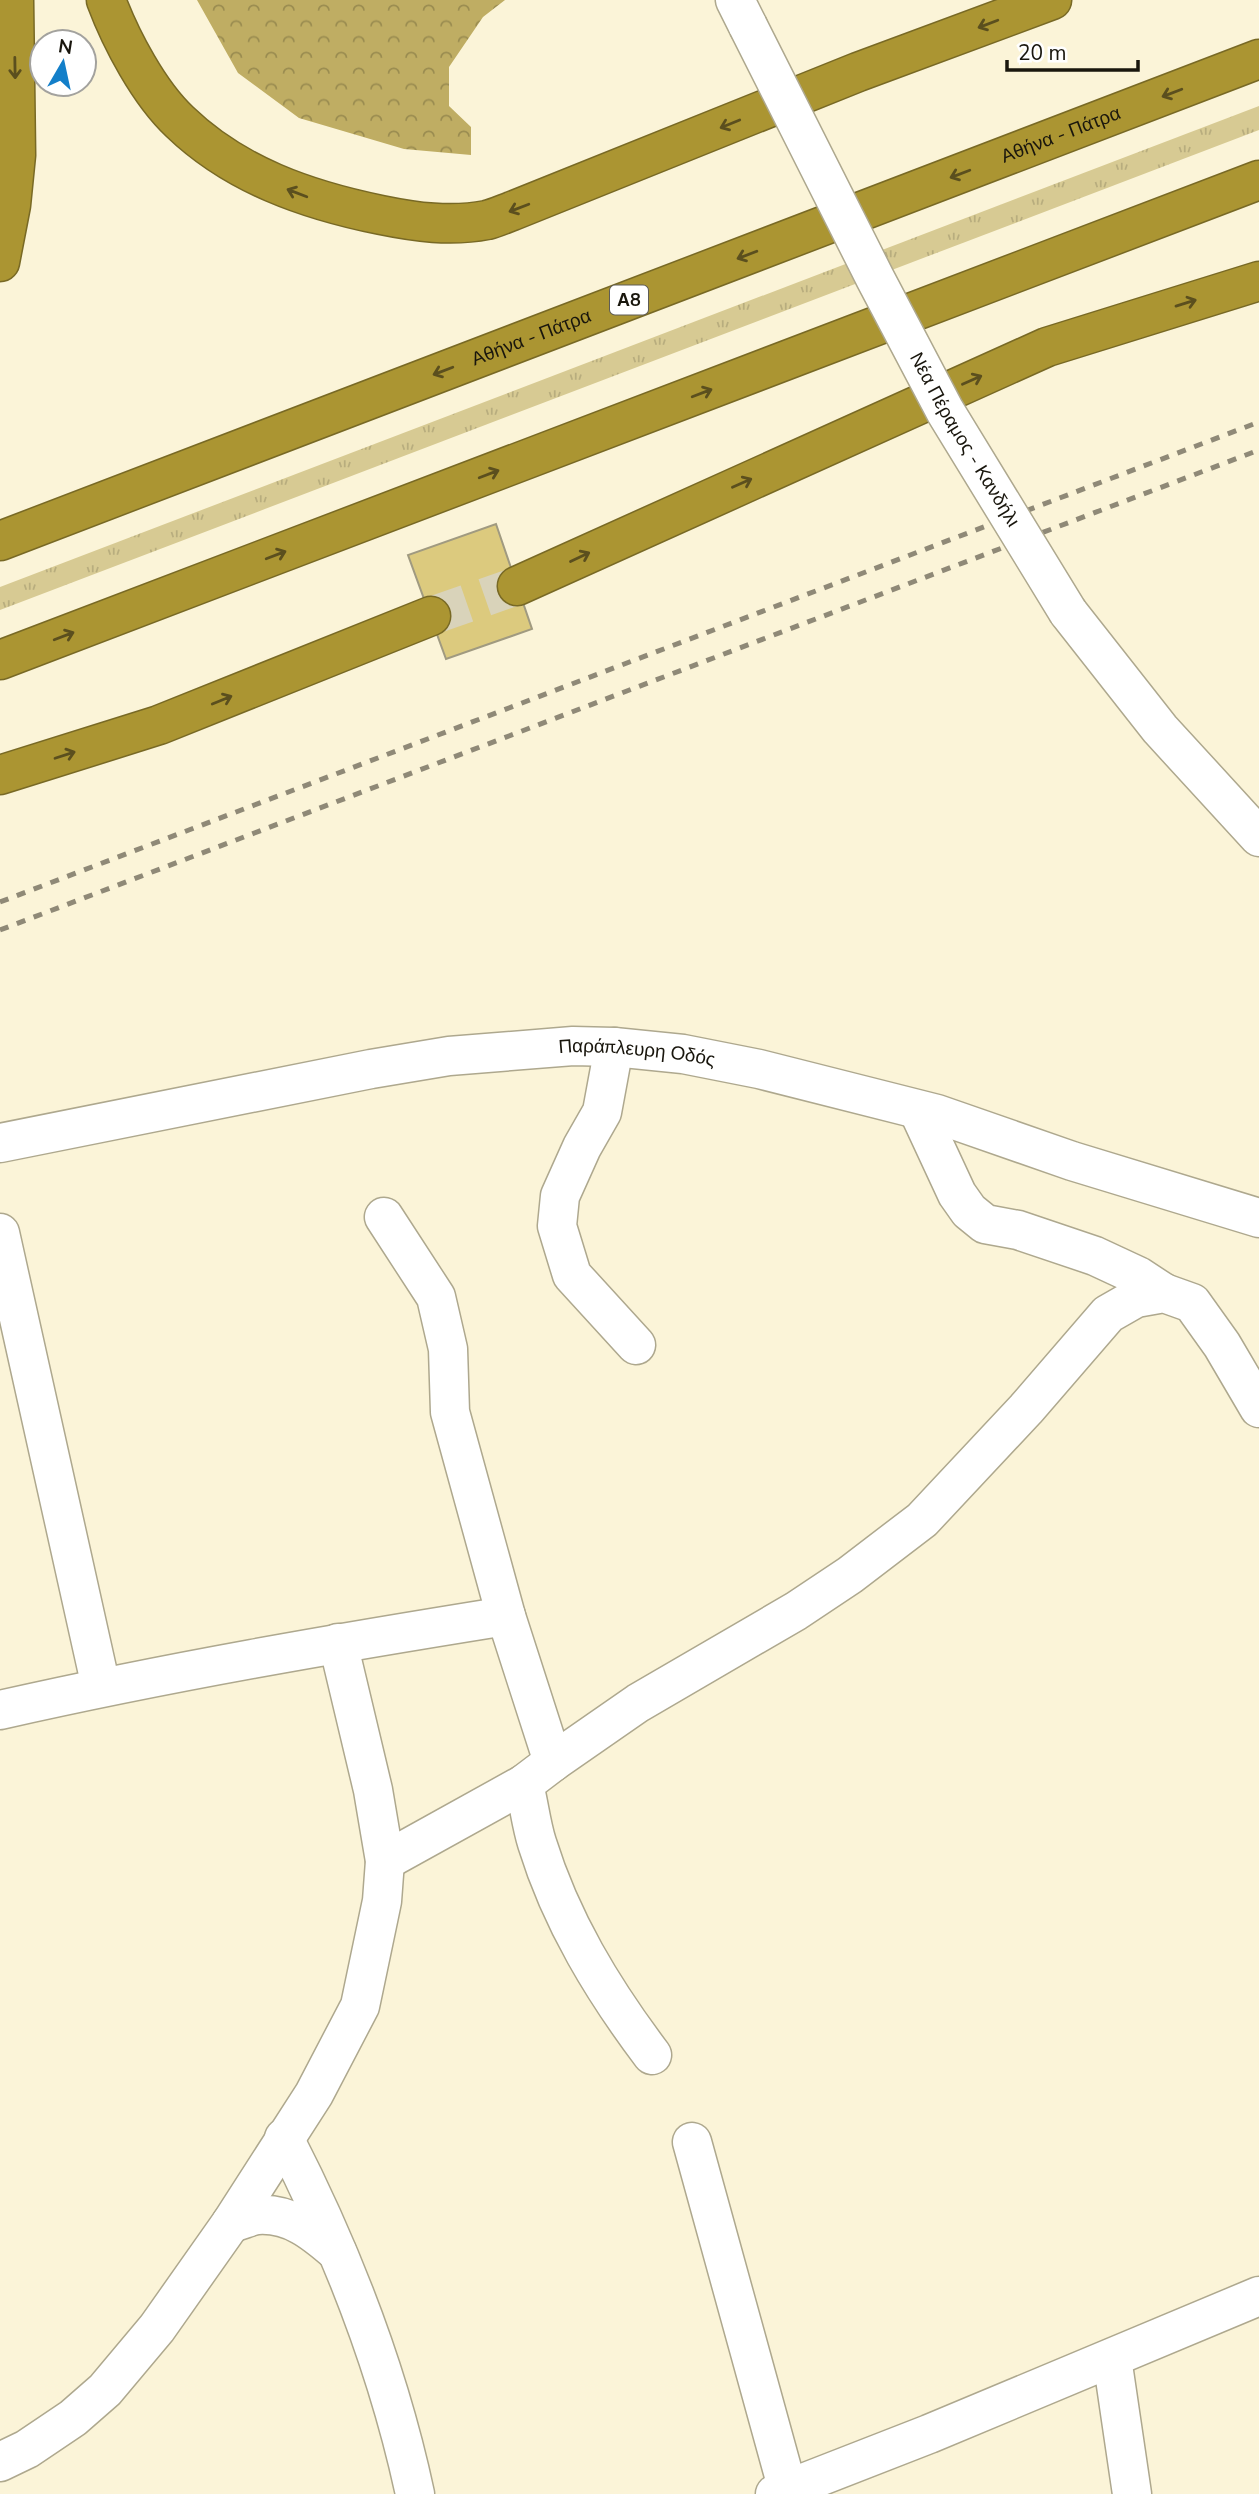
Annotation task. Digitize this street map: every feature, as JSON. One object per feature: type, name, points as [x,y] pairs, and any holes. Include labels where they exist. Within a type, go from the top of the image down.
[{"type":"highway","points":[[0,261],[16,155],[14,0]]},
{"type":"highway","points":[[106,0],[119,34],[146,79],[178,121],[215,152],[256,176],[303,196],[415,222],[449,223],[487,220],[512,211],[858,72],[1052,0]]},
{"type":"highway","name":"Αθήνα - Πάτρα","points":[[0,541],[1259,60]]},
{"type":"highway","points":[[0,660],[1259,180]]},
{"type":"highway","points":[[517,586],[1047,346],[1259,281]]},
{"type":"highway","points":[[0,775],[159,725],[431,616]]},
{"type":"street","name":"Νέα Πέραμος - Κανδήλι","points":[[741,13],[945,411],[1068,612],[1160,729],[1259,837]]},
{"type":"street","name":"Παράπλευρη Οδός","points":[[0,1143],[449,1056],[573,1046],[614,1047],[683,1054],[747,1067],[918,1110],[1259,1218]]},
{"type":"street","points":[[614,1047],[602,1112],[582,1147],[560,1196],[557,1226],[572,1275],[636,1345]]},
{"type":"street","points":[[918,1110],[957,1194],[969,1211],[985,1224],[1018,1230],[1095,1256],[1139,1276],[1164,1293],[1192,1303],[1222,1345],[1259,1408]]},
{"type":"street","points":[[384,1217],[436,1297],[448,1349],[450,1412],[506,1616],[539,1773],[537,1841],[558,1900],[586,1959],[652,2055]]},
{"type":"street","points":[[0,1233],[101,1687]]},
{"type":"street","points":[[385,1861],[539,1773],[638,1703],[796,1611],[850,1575],[922,1520],[1026,1409],[1108,1314],[1136,1298],[1164,1293]]},
{"type":"street","points":[[0,1710],[101,1687],[338,1643],[506,1616]]},
{"type":"street","points":[[0,2462],[27,2449],[73,2418],[105,2390],[157,2328],[232,2223],[314,2094],[360,2006],[382,1901],[385,1861],[373,1790],[338,1643]]},
{"type":"street","points":[[284,2138],[321,2211],[366,2319],[405,2447],[415,2494]]},
{"type":"street","points":[[692,2142],[784,2493],[1259,2296]]},
{"type":"street","points":[[232,2223],[257,2215],[290,2219],[314,2232],[337,2252]]},
{"type":"street","points":[[1112,2358],[1132,2494]]},
{"type":"green space","points":[[197,0],[505,0],[483,17],[449,67],[449,106],[471,127],[471,155],[404,149],[299,118],[238,73]]},
{"type":"green space","points":[[1259,106],[1259,130],[0,610],[0,587]]},
{"type":"building","points":[[496,524],[532,629],[446,659],[408,555]]},
{"type":"tunnel","points":[[431,616],[517,586]]},
{"type":"railway","points":[[0,902],[1259,422]]},
{"type":"railway","points":[[0,930],[1259,450]]}]
